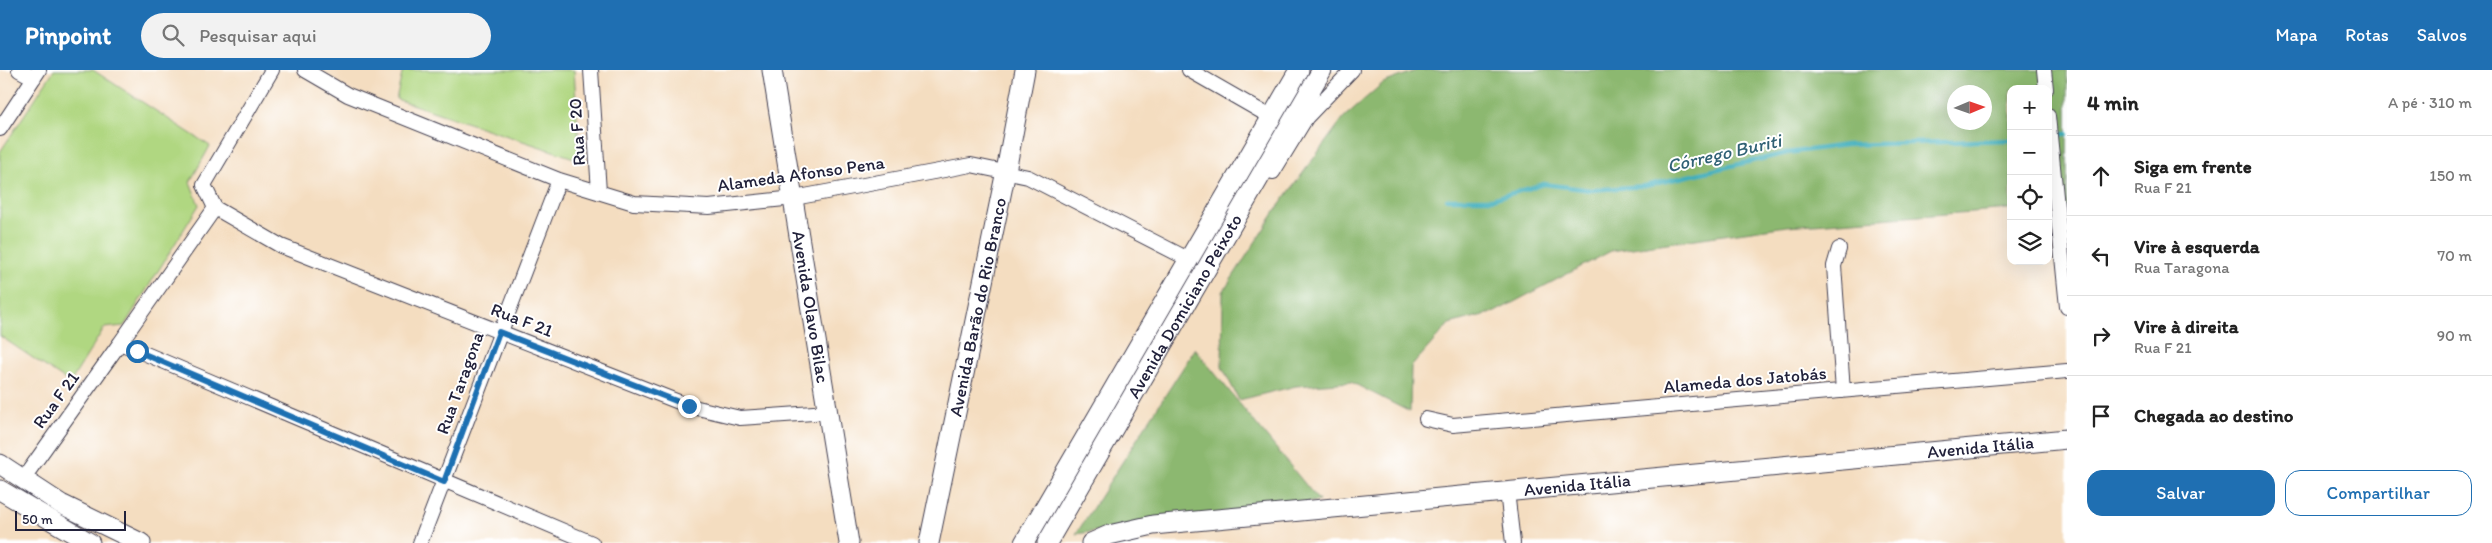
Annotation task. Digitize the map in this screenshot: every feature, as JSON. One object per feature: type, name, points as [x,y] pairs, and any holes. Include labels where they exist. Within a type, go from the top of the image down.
[{"type":"street","points":[[0,129],[36,74],[19,70]]},
{"type":"street","points":[[215,208],[204,185],[272,70]]},
{"type":"street","name":"Alameda Afonso Pena","points":[[305,70],[348,95],[559,180],[634,203],[709,207],[794,198],[971,165],[1028,177],[1188,260]]},
{"type":"street","name":"Rua F 20","points":[[591,70],[599,192]]},
{"type":"street","name":"Avenida Olavo Bilac","points":[[772,70],[849,543]]},
{"type":"street","name":"Avenida Barão do Rio Branco","points":[[929,543],[1006,171],[1024,70]]},
{"type":"street","points":[[1190,70],[1271,117]]},
{"type":"street","name":"Avenida Domiciano Peixoto","points":[[1024,543],[1299,70]]},
{"type":"street","name":"Avenida Domiciano Peixoto","points":[[1056,539],[1237,214],[1322,70]]},
{"type":"street","points":[[1237,214],[1256,199],[1306,118],[1352,70]]},
{"type":"street","points":[[2044,70],[2046,85]]},
{"type":"street","points":[[2050,130],[2067,307]]},
{"type":"street","name":"Rua Taragona","points":[[420,543],[499,332],[559,180]]},
{"type":"street","name":"Rua F 21","points":[[23,479],[215,208],[281,246],[689,406],[740,418],[828,412]]},
{"type":"street","points":[[1839,249],[1834,266],[1843,390]]},
{"type":"street","points":[[120,343],[444,482],[592,543]]},
{"type":"street","name":"Alameda dos Jatobás","points":[[1426,419],[1452,425],[2067,371]]},
{"type":"street","name":"Avenida Itália","points":[[1091,543],[1108,535],[1153,525],[2067,439]]},
{"type":"street","points":[[0,464],[61,504],[141,543]]},
{"type":"street","points":[[0,490],[90,543]]},
{"type":"street","points":[[1507,491],[1513,543]]},
{"type":"green space","points":[[54,70],[93,70],[210,146],[190,182],[199,205],[124,326],[104,328],[70,383],[0,336],[0,152]]},
{"type":"green space","points":[[403,70],[574,70],[580,160],[396,99]]},
{"type":"green space","points":[[1418,70],[2067,70],[2067,211],[2052,210],[2052,85],[2007,85],[2007,209],[1787,226],[1611,251],[1495,312],[1449,324],[1411,367],[1410,412],[1351,382],[1296,386],[1239,400],[1222,367],[1223,292],[1278,207],[1344,117],[1383,83]]},
{"type":"green space","points":[[1195,349],[1319,501],[1076,534]]},
{"type":"waterway","name":"Córrego Buriti","points":[[2052,135],[2067,134]]},
{"type":"waterway","name":"Córrego Buriti","points":[[1447,199],[1492,199],[1544,184],[1591,190],[1645,186],[1787,153],[1846,145],[2007,140]]},
{"type":"route","points":[[137,351],[444,482],[499,332],[689,406]]}]
